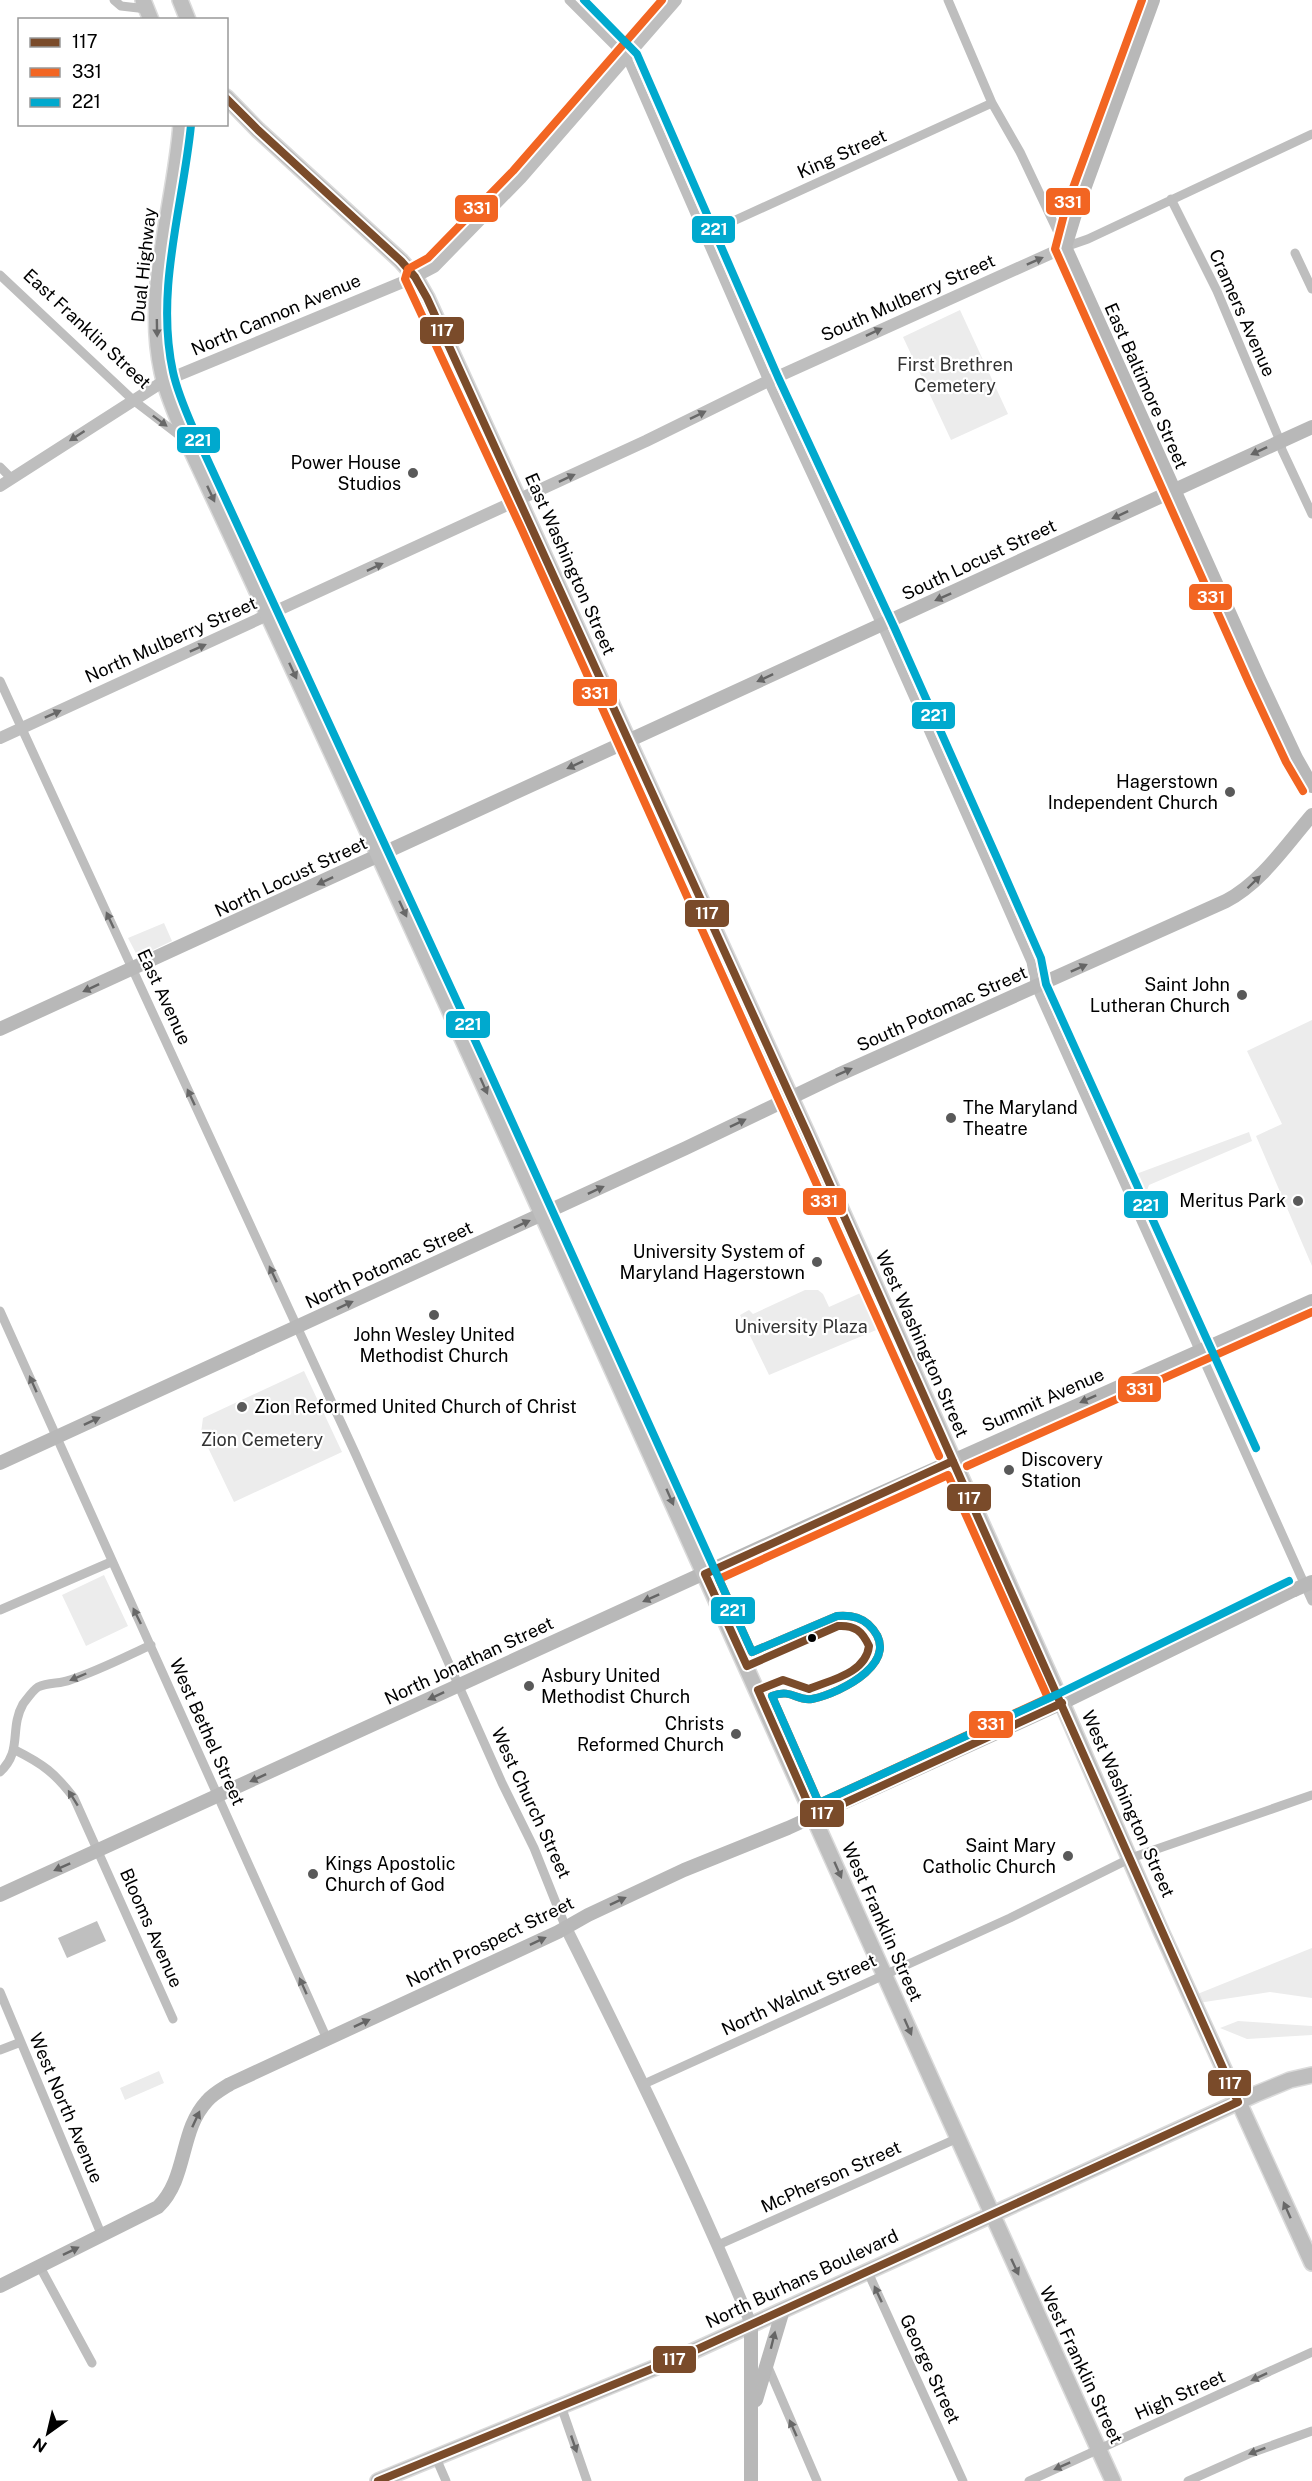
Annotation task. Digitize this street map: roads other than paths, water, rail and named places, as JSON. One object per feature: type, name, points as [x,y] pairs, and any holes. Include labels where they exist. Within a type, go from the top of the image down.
[{"type":"main road","points":[[180,0],[187,18]]},
{"type":"main road","points":[[1065,247],[1153,0]]},
{"type":"main road","name":"East Washington Street","points":[[228,99],[258,130],[358,220],[415,278],[427,298],[791,1097]]},
{"type":"main road","name":"Dual Highway","points":[[181,126],[157,306],[157,338],[164,381],[187,441]]},
{"type":"main road","name":"East Baltimore Street","points":[[1065,247],[1173,491],[1276,714],[1312,786]]},
{"type":"main road","name":"South Locust Street","points":[[628,741],[1312,427]]},
{"type":"main road","name":"East Franklin Street","points":[[187,441],[543,1214]]},
{"type":"main road","name":"North Locust Street","points":[[0,1029],[628,741]]},
{"type":"main road","name":"South Potomac Street","points":[[791,1097],[1238,894],[1258,878],[1312,815]]},
{"type":"main road","name":"North Potomac Street","points":[[0,1463],[543,1214],[791,1097]]},
{"type":"main road","name":"West Washington Street","points":[[791,1097],[1238,2102],[1312,2263]]},
{"type":"main road","name":"West Franklin Street","points":[[543,1214],[958,2138],[990,2214],[1113,2481]]},
{"type":"main road","name":"Summit Avenue","points":[[953,1461],[1312,1301]]},
{"type":"main road","name":"North Jonathan Street","points":[[0,1895],[953,1461]]},
{"type":"main road","name":"North Prospect Street","points":[[0,2286],[146,2215],[167,2199],[176,2183],[193,2124],[207,2100],[230,2084],[566,1928],[588,1915],[684,1870],[814,1817],[1062,1703],[1312,1582]]},
{"type":"main road","name":"North Burhans Boulevard","points":[[378,2481],[676,2359],[1238,2102],[1290,2080],[1312,2075]]},
{"type":"main road","points":[[753,2411],[768,2367],[772,2340],[783,2310]]},
{"type":"main road","points":[[751,2324],[753,2411],[751,2481]]},
{"type":"street","points":[[114,0],[122,6],[147,9]]},
{"type":"street","points":[[569,0],[627,58],[768,381],[881,625],[1031,962],[1036,987],[1312,1601]]},
{"type":"street","name":"North Cannon Avenue","points":[[0,486],[164,381],[415,278],[434,267],[521,178],[676,0]]},
{"type":"street","name":"East Baltimore Street","points":[[948,0],[992,103],[1020,152],[1065,247]]},
{"type":"street","name":"King Street","points":[[705,234],[992,103]]},
{"type":"street","name":"South Mulberry Street","points":[[520,499],[768,381],[1065,247],[1088,239],[1312,134]]},
{"type":"street","name":"Cramers Avenue","points":[[1171,199],[1217,291],[1282,450],[1312,514]]},
{"type":"street","points":[[1295,253],[1312,289]]},
{"type":"street","name":"East Franklin Street","points":[[0,275],[133,400],[187,441]]},
{"type":"street","points":[[0,467],[11,478]]},
{"type":"street","name":"North Mulberry Street","points":[[0,738],[520,499]]},
{"type":"street","name":"East Avenue","points":[[0,681],[297,1327]]},
{"type":"street","name":"West Bethel Street","points":[[0,1311],[327,2039]]},
{"type":"street","name":"West Church Street","points":[[297,1327],[502,1783],[534,1848],[566,1928],[644,2084],[718,2245],[751,2324]]},
{"type":"street","points":[[0,1610],[111,1562]]},
{"type":"street","points":[[0,1772],[8,1765],[15,1750],[15,1722],[24,1704],[36,1688],[52,1682],[68,1681],[151,1645]]},
{"type":"street","name":"Blooms Avenue","points":[[15,1750],[43,1764],[59,1778],[74,1798],[173,2019]]},
{"type":"street","name":"North Walnut Street","points":[[644,2084],[1010,1918],[1131,1858],[1312,1795]]},
{"type":"street","name":"West North Avenue","points":[[0,1992],[102,2236]]},
{"type":"street","points":[[0,2050],[21,2042]]},
{"type":"street","name":"McPherson Street","points":[[718,2245],[958,2138]]},
{"type":"street","points":[[40,2267],[92,2363]]},
{"type":"street","name":"George Street","points":[[867,2270],[963,2481]]},
{"type":"street","name":"High Street","points":[[1029,2481],[1312,2352]]},
{"type":"street","points":[[768,2367],[817,2481]]},
{"type":"street","points":[[561,2406],[587,2481]]},
{"type":"street","points":[[1188,2481],[1251,2453],[1312,2431]]},
{"type":"street","points":[[436,2458],[446,2481]]},
{"type":"place","name":"Power House Studios","points":[[413,473]]},
{"type":"place","name":"Hagerstown Independent Church","points":[[1230,792]]},
{"type":"place","name":"Saint John Lutheran Church","points":[[1242,995]]},
{"type":"place","name":"The Maryland Theatre","points":[[951,1118]]},
{"type":"place","name":"Meritus Park","points":[[1298,1201]]},
{"type":"place","name":"University System of Maryland Hagerstown","points":[[817,1262]]},
{"type":"place","name":"John Wesley United Methodist Church","points":[[434,1315]]},
{"type":"place","name":"Zion Reformed United Church of Christ","points":[[242,1407]]},
{"type":"place","name":"Discovery Station","points":[[1009,1470]]},
{"type":"place","name":"Asbury United Methodist Church","points":[[529,1686]]},
{"type":"place","name":"Christs Reformed Church","points":[[736,1734]]},
{"type":"place","name":"Saint Mary Catholic Church","points":[[1068,1856]]},
{"type":"place","name":"Kings Apostolic Church of God","points":[[313,1874]]},
{"type":"park label","name":"First Brethren Cemetery","points":[[955,376]]},
{"type":"park label","name":"University Plaza","points":[[801,1327]]},
{"type":"park label","name":"Zion Cemetery","points":[[262,1440]]}]
